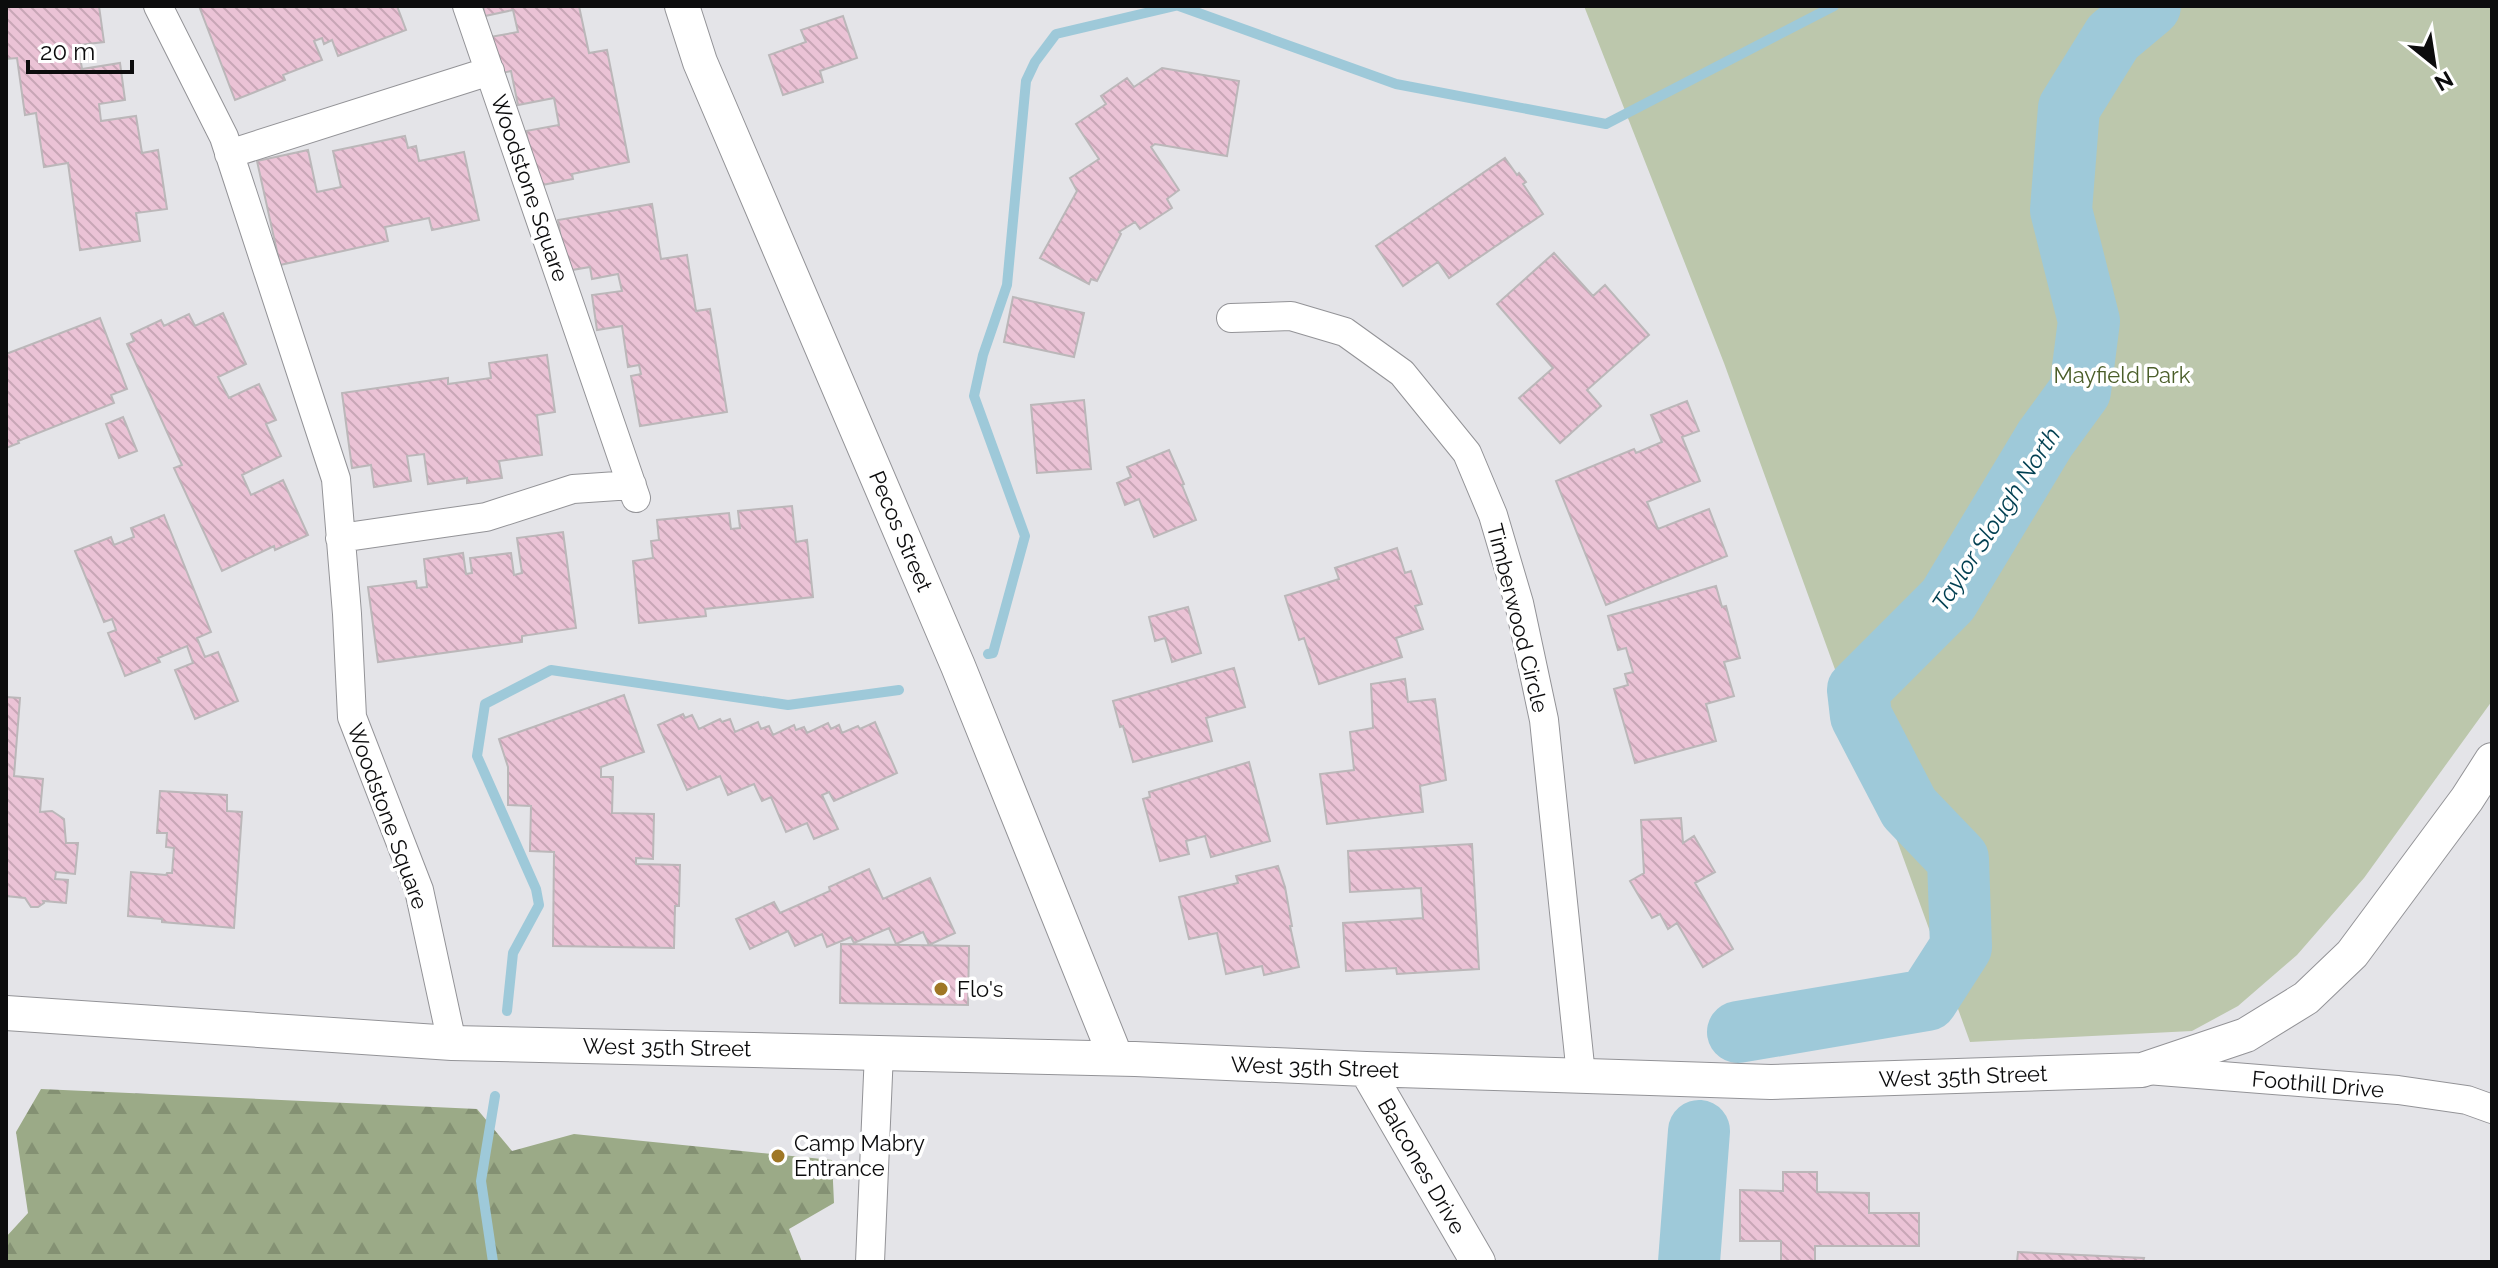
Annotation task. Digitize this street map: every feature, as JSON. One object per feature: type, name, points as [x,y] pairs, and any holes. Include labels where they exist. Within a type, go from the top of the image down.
[{"type":"street","name":"Woodstone Square","points":[[158,6],[224,137],[336,479],[352,717],[419,890],[452,1043]]},
{"type":"street","name":"Woodstone Square","points":[[340,538],[486,517],[573,489],[634,492],[467,6]]},
{"type":"street","name":"Pecos Street","points":[[682,6],[700,62],[958,666],[1116,1058]]},
{"type":"street","name":"Woodstone Square","points":[[229,154],[490,71]]},
{"type":"street","name":"Timberwood Circle","points":[[1231,318],[1291,316],[1345,332],[1402,373],[1467,453],[1493,515],[1515,588],[1544,720],[1581,1075]]},
{"type":"street","name":"West 35th Street","points":[[6,1013],[452,1043],[1116,1058],[1771,1082],[2142,1070],[2246,1035],[2306,998],[2352,954],[2467,799],[2492,760]]},
{"type":"street","points":[[870,1262],[879,1052]]},
{"type":"street","name":"Balcones Drive","points":[[1366,1069],[1478,1262]]},
{"type":"street","name":"Foothill Drive","points":[[2142,1070],[2398,1090],[2467,1100],[2492,1109]]},
{"type":"green space","name":"Mayfield Park","points":[[1584,6],[2492,6],[2492,701],[2364,878],[2297,955],[2238,1006],[2192,1031],[1970,1042],[1724,363]]},
{"type":"green space","points":[[41,1089],[477,1109],[512,1151],[574,1134],[832,1160],[834,1203],[789,1229],[802,1262],[6,1262],[6,1237],[28,1213],[16,1132]]},
{"type":"building","points":[[6,6],[99,6],[104,42],[78,45],[82,69],[120,63],[125,100],[99,104],[101,121],[136,116],[142,153],[158,150],[167,209],[136,213],[140,241],[80,250],[68,163],[44,167],[36,113],[25,115],[17,58],[6,59]]},
{"type":"building","points":[[199,6],[397,6],[406,30],[338,56],[332,40],[324,44],[322,38],[314,41],[322,60],[283,75],[285,80],[235,100]]},
{"type":"building","points":[[483,6],[579,6],[589,53],[607,50],[629,162],[572,174],[573,179],[537,186],[526,131],[559,125],[554,98],[518,105],[511,71],[497,74],[490,37],[518,32],[513,10],[485,16]]},
{"type":"building","points":[[843,16],[857,58],[820,71],[823,82],[783,95],[769,55],[806,42],[801,30]]},
{"type":"building","points":[[1162,68],[1239,81],[1227,156],[1155,144],[1151,147],[1179,190],[1167,199],[1172,208],[1140,229],[1135,222],[1119,232],[1121,234],[1097,281],[1091,279],[1089,284],[1040,258],[1077,191],[1070,178],[1099,159],[1076,124],[1106,104],[1101,96],[1127,78],[1134,87]]},
{"type":"building","points":[[405,136],[408,148],[416,146],[419,161],[464,152],[479,220],[432,230],[429,218],[385,227],[388,241],[280,265],[257,161],[308,150],[317,192],[341,187],[333,151]]},
{"type":"building","points":[[1505,158],[1526,182],[1523,184],[1543,214],[1449,278],[1438,262],[1403,286],[1376,246]]},
{"type":"building","points":[[652,204],[661,259],[687,255],[696,311],[710,309],[727,412],[640,426],[631,376],[641,374],[639,365],[628,367],[622,326],[597,330],[592,295],[622,291],[618,274],[592,279],[590,267],[566,271],[558,220]]},
{"type":"building","points":[[1554,253],[1593,296],[1605,285],[1649,335],[1587,390],[1601,406],[1560,443],[1519,398],[1553,368],[1497,304]]},
{"type":"building","points":[[1013,297],[1084,313],[1074,357],[1004,342]]},
{"type":"building","points":[[223,313],[246,364],[218,377],[229,398],[259,384],[276,420],[266,424],[281,456],[242,475],[251,495],[283,480],[308,535],[275,550],[274,546],[222,571],[174,468],[182,465],[127,344],[134,341],[131,334],[161,320],[164,326],[189,314],[195,326]]},
{"type":"building","points":[[100,318],[127,389],[111,395],[114,403],[6,448],[6,354]]},
{"type":"building","points":[[547,355],[555,412],[537,415],[542,455],[499,461],[502,478],[467,483],[467,478],[428,484],[424,454],[407,456],[411,481],[374,487],[371,465],[352,468],[342,393],[448,378],[448,384],[491,378],[489,363]]},
{"type":"building","points":[[1084,400],[1091,469],[1037,473],[1031,405]]},
{"type":"building","points":[[1687,401],[1699,431],[1682,437],[1700,481],[1647,502],[1658,529],[1709,509],[1727,556],[1606,605],[1556,481],[1634,449],[1636,453],[1662,442],[1651,415]]},
{"type":"building","points":[[123,417],[137,451],[119,458],[106,424]]},
{"type":"building","points":[[1169,450],[1196,520],[1154,537],[1139,499],[1125,505],[1117,483],[1131,477],[1127,467]]},
{"type":"building","points":[[792,506],[796,542],[807,540],[813,597],[705,609],[706,616],[639,623],[633,561],[653,558],[651,541],[659,540],[657,520],[729,513],[731,529],[740,528],[738,511]]},
{"type":"building","points":[[164,515],[211,632],[197,638],[205,657],[218,652],[238,701],[195,719],[175,670],[193,663],[187,646],[158,658],[160,662],[125,676],[108,633],[116,630],[112,619],[104,622],[75,551],[111,537],[114,545],[134,537],[131,528]]},
{"type":"building","points":[[563,532],[576,628],[522,636],[522,642],[378,662],[368,587],[416,581],[417,588],[427,587],[424,559],[463,553],[466,574],[472,573],[470,558],[511,553],[514,575],[522,573],[517,538]]},
{"type":"building","points":[[1397,548],[1405,573],[1411,571],[1422,604],[1415,606],[1423,629],[1396,638],[1402,657],[1319,684],[1304,638],[1299,640],[1285,596],[1339,579],[1335,568]]},
{"type":"building","points":[[1716,586],[1722,607],[1726,606],[1740,658],[1724,662],[1734,696],[1706,704],[1716,741],[1635,763],[1614,689],[1628,685],[1625,674],[1633,672],[1626,648],[1618,650],[1608,616]]},
{"type":"building","points":[[1188,607],[1201,653],[1172,662],[1165,638],[1155,641],[1149,617]]},
{"type":"building","points":[[1234,668],[1245,707],[1206,718],[1212,741],[1133,762],[1113,701]]},
{"type":"building","points":[[1405,679],[1408,702],[1435,699],[1446,780],[1420,786],[1423,812],[1327,824],[1320,774],[1354,770],[1350,732],[1373,728],[1371,684]]},
{"type":"building","points":[[624,695],[644,752],[601,767],[601,777],[613,777],[612,813],[654,814],[653,859],[636,858],[636,864],[680,865],[674,948],[553,946],[554,852],[530,851],[531,806],[508,805],[508,767],[499,739]]},
{"type":"building","points":[[6,697],[20,698],[14,776],[43,779],[40,812],[52,811],[64,819],[66,843],[78,843],[75,874],[56,872],[55,879],[68,880],[66,903],[43,901],[38,907],[31,907],[25,898],[6,896]]},
{"type":"building","points":[[683,714],[685,718],[692,715],[699,729],[720,719],[722,722],[730,719],[735,732],[758,722],[761,729],[769,726],[773,735],[794,725],[796,730],[804,727],[807,733],[828,723],[831,729],[839,725],[842,733],[875,722],[897,773],[834,801],[829,792],[822,795],[838,829],[814,839],[807,823],[786,832],[771,797],[762,801],[754,784],[728,795],[720,776],[687,790],[658,725]]},
{"type":"building","points":[[1249,762],[1270,841],[1211,857],[1205,836],[1186,841],[1189,854],[1160,861],[1143,799],[1150,797],[1149,792]]},
{"type":"building","points":[[160,791],[227,795],[227,811],[242,812],[234,928],[128,916],[131,872],[172,873],[174,848],[166,847],[167,833],[157,833]]},
{"type":"building","points":[[1681,818],[1683,843],[1694,836],[1715,872],[1695,883],[1733,949],[1703,967],[1677,923],[1668,929],[1660,914],[1652,918],[1630,881],[1644,873],[1641,820]]},
{"type":"building","points":[[1472,844],[1479,969],[1397,974],[1396,968],[1346,971],[1343,923],[1423,918],[1421,888],[1350,892],[1348,851]]},
{"type":"building","points":[[1278,866],[1285,887],[1299,967],[1264,975],[1262,966],[1226,974],[1217,933],[1189,939],[1179,897],[1238,883],[1236,876]]},
{"type":"building","points":[[869,869],[883,899],[930,878],[955,933],[929,945],[923,932],[896,944],[889,928],[854,943],[851,937],[827,947],[822,934],[795,946],[788,931],[750,949],[736,919],[774,902],[780,913],[830,891],[829,887]]},
{"type":"building","points":[[841,944],[969,946],[968,1005],[840,1003]]},
{"type":"building","points":[[1783,1172],[1817,1172],[1817,1192],[1869,1193],[1869,1213],[1919,1213],[1919,1246],[1815,1246],[1815,1262],[1781,1262],[1781,1241],[1740,1241],[1740,1190],[1783,1191]]},
{"type":"building","points":[[2018,1252],[2144,1258],[2143,1262],[2017,1262]]},
{"type":"waterway","points":[[988,654],[993,653],[1025,536],[974,396],[983,355],[1007,285],[1026,81],[1035,62],[1056,34],[1175,6]]},
{"type":"waterway","points":[[1179,6],[1396,84],[1606,124],[1834,6]]},
{"type":"waterway","name":"Taylor Slough North","points":[[1738,1032],[1927,1000],[1961,947],[1958,859],[1909,808],[1861,716],[1858,690],[1948,600],[2045,439],[2080,391],[2089,321],[2061,210],[2069,108],[2113,37],[2150,6]]},
{"type":"waterway","points":[[507,1011],[513,953],[539,905],[536,889],[477,756],[485,704],[551,670],[788,705],[899,690]]},
{"type":"waterway","points":[[493,1262],[481,1181],[495,1096]]},
{"type":"waterway","name":"Taylor Slough North","points":[[1689,1262],[1699,1131]]},
{"type":"place","name":"Flo's","points":[[941,989]]},
{"type":"place","name":"Camp Mabry Entrance","points":[[778,1156]]}]
